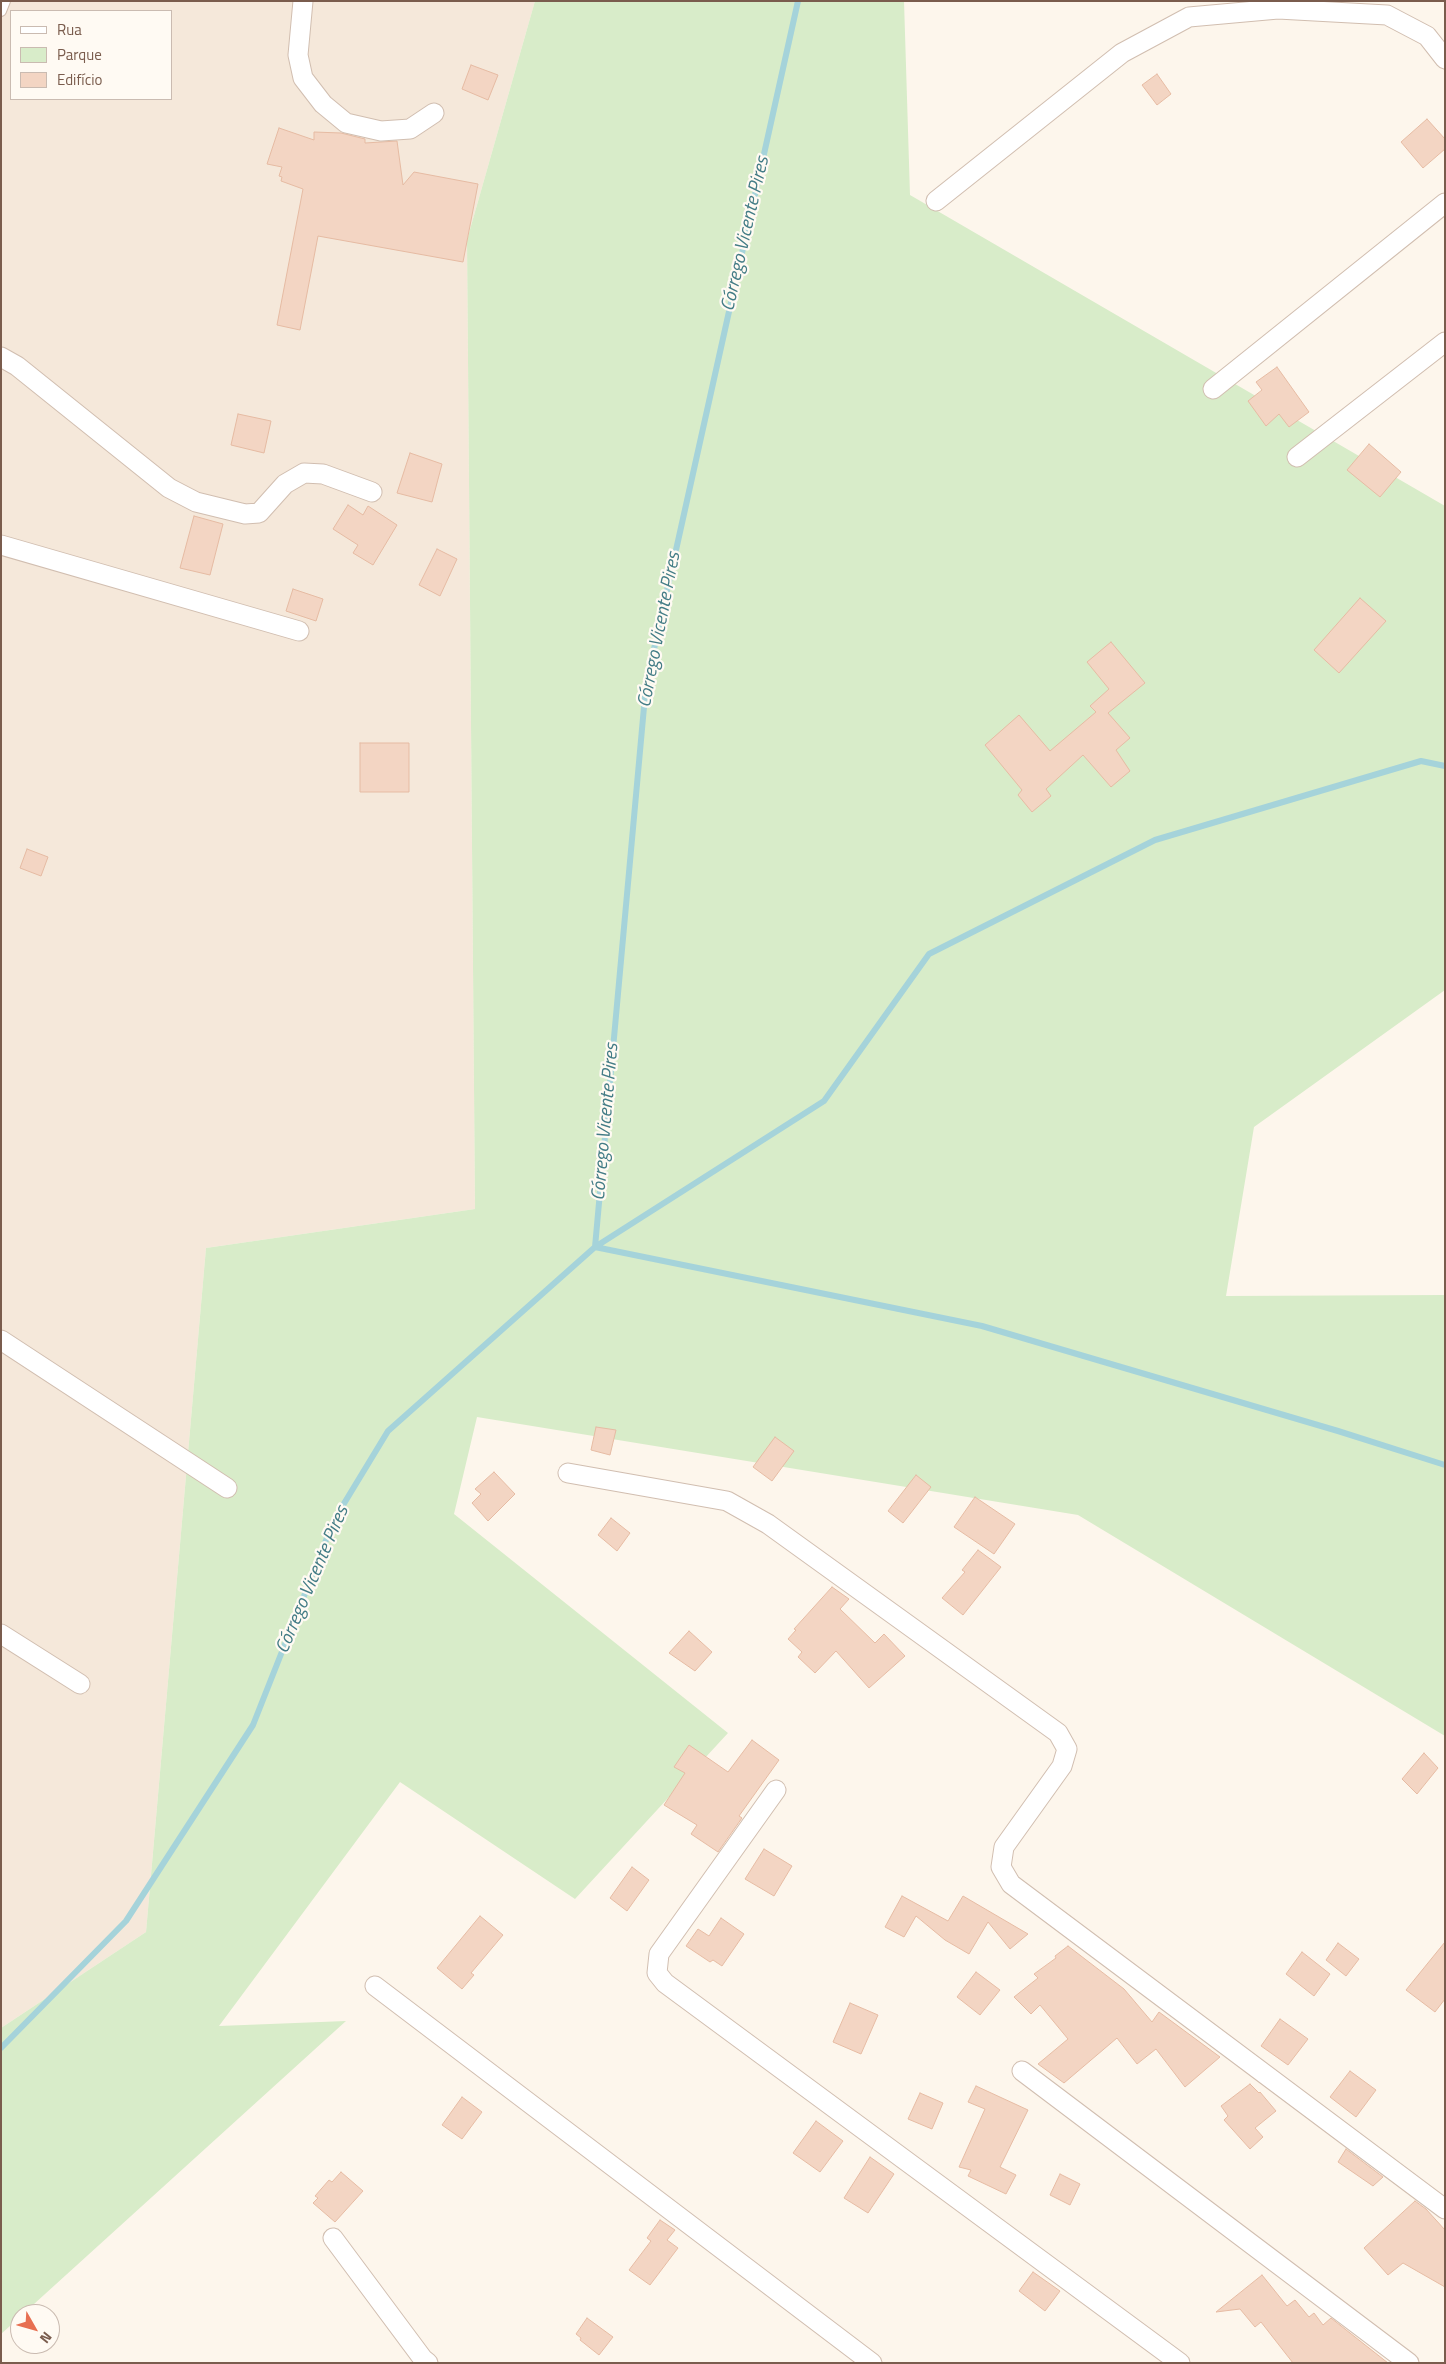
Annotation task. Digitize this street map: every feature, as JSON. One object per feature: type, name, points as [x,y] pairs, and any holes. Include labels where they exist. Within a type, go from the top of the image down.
[{"type":"street","points":[[302,1],[299,63],[303,78],[322,104],[346,123],[381,131],[410,129],[434,113]]},
{"type":"street","points":[[936,201],[1122,52],[1189,17],[1278,8],[1387,15],[1427,36],[1445,59]]},
{"type":"street","points":[[1213,389],[1445,203]]},
{"type":"street","points":[[1297,457],[1445,342]]},
{"type":"street","points":[[1,357],[17,366],[169,488],[196,502],[245,514],[259,513],[285,484],[304,473],[323,474],[372,492]]},
{"type":"street","points":[[1,546],[299,631]]},
{"type":"street","points":[[1,1340],[227,1488]]},
{"type":"street","points":[[568,1473],[727,1501],[768,1524],[1058,1733],[1067,1749],[1062,1766],[1004,1847],[1001,1867],[1011,1884],[1445,2210]]},
{"type":"street","points":[[1,1634],[80,1684]]},
{"type":"street","points":[[776,1790],[659,1954],[657,1973],[673,1989],[1180,2363]]},
{"type":"street","points":[[375,1986],[872,2363]]},
{"type":"street","points":[[1022,2071],[1409,2363]]},
{"type":"street","points":[[333,2238],[423,2359],[428,2363]]},
{"type":"lane","points":[[1,11],[5,1]]},
{"type":"shaded area","points":[[1,1],[535,1],[467,240],[475,1209],[206,1248],[146,1932],[1,2028]]},
{"type":"green space","points":[[535,1],[904,1],[910,195],[1445,506],[1445,990],[1254,1127],[1226,1296],[1445,1295],[1445,1736],[1078,1515],[477,1417],[454,1514],[728,1733],[575,1899],[400,1782],[219,2026],[346,2021],[34,2304],[10,2304],[10,2326],[1,2334],[1,2028],[146,1932],[206,1248],[475,1209],[467,240]]},
{"type":"building","points":[[471,65],[498,75],[488,100],[462,89]]},
{"type":"building","points":[[1157,74],[1171,94],[1157,105],[1142,85]]},
{"type":"building","points":[[1427,119],[1445,139],[1445,149],[1423,168],[1401,142]]},
{"type":"building","points":[[279,128],[314,140],[314,132],[341,133],[365,139],[365,143],[397,141],[403,185],[414,172],[478,184],[463,262],[318,236],[300,330],[277,325],[303,189],[281,181],[282,177],[279,176],[282,167],[267,164]]},
{"type":"building","points":[[1277,367],[1309,412],[1289,427],[1279,414],[1266,426],[1248,401],[1262,390],[1256,382]]},
{"type":"building","points":[[238,414],[271,421],[264,453],[231,445]]},
{"type":"building","points":[[1369,444],[1401,472],[1380,497],[1347,470]]},
{"type":"building","points":[[410,453],[442,464],[432,502],[397,493]]},
{"type":"building","points":[[348,505],[363,515],[368,506],[397,525],[373,565],[353,553],[358,545],[333,529]]},
{"type":"building","points":[[194,516],[223,524],[210,575],[180,568]]},
{"type":"building","points":[[437,549],[457,559],[440,596],[419,585]]},
{"type":"building","points":[[293,589],[323,599],[316,621],[286,611]]},
{"type":"building","points":[[1360,598],[1386,621],[1339,673],[1314,650]]},
{"type":"building","points":[[1111,642],[1145,683],[1108,713],[1130,738],[1116,750],[1130,771],[1111,787],[1083,755],[1046,789],[1051,796],[1032,812],[1018,795],[1022,790],[985,745],[1019,715],[1050,751],[1096,712],[1090,706],[1109,689],[1087,662]]},
{"type":"building","points":[[360,743],[409,743],[409,792],[360,792]]},
{"type":"building","points":[[27,849],[48,857],[41,876],[20,868]]},
{"type":"building","points":[[596,1427],[616,1430],[610,1455],[591,1450]]},
{"type":"building","points":[[775,1437],[794,1451],[772,1481],[753,1467]]},
{"type":"building","points":[[494,1472],[515,1494],[488,1521],[472,1503],[481,1494],[475,1489]]},
{"type":"building","points":[[916,1475],[931,1487],[903,1523],[888,1511]]},
{"type":"building","points":[[975,1497],[1015,1524],[994,1554],[954,1527]]},
{"type":"building","points":[[611,1518],[630,1533],[617,1551],[598,1535]]},
{"type":"building","points":[[978,1550],[1001,1567],[963,1615],[942,1598],[965,1572],[962,1570]]},
{"type":"building","points":[[832,1587],[849,1599],[840,1609],[875,1643],[884,1634],[905,1656],[869,1688],[836,1651],[815,1673],[798,1657],[802,1652],[788,1639],[796,1630],[794,1629]]},
{"type":"building","points":[[689,1631],[712,1652],[695,1671],[669,1653]]},
{"type":"building","points":[[752,1740],[779,1760],[739,1816],[742,1818],[718,1852],[691,1834],[697,1825],[664,1805],[685,1773],[674,1767],[689,1745],[728,1772]]},
{"type":"building","points":[[1424,1753],[1438,1768],[1417,1794],[1402,1779]]},
{"type":"building","points":[[764,1849],[792,1866],[774,1896],[745,1879]]},
{"type":"building","points":[[632,1867],[649,1880],[627,1911],[610,1898]]},
{"type":"building","points":[[902,1896],[948,1921],[963,1896],[1028,1934],[1010,1949],[988,1922],[969,1954],[945,1940],[916,1916],[904,1937],[885,1927]]},
{"type":"building","points":[[480,1916],[503,1935],[471,1973],[474,1975],[462,1989],[437,1968]]},
{"type":"building","points":[[721,1918],[744,1934],[722,1966],[713,1960],[710,1962],[686,1946],[698,1929],[709,1936]]},
{"type":"building","points":[[1445,1942],[1445,1999],[1435,2012],[1406,1990]]},
{"type":"building","points":[[1338,1943],[1359,1959],[1346,1976],[1326,1960]]},
{"type":"building","points":[[1068,1946],[1124,1989],[1152,2022],[1159,2012],[1220,2057],[1185,2087],[1156,2049],[1137,2064],[1117,2038],[1064,2083],[1038,2064],[1068,2039],[1040,2005],[1031,2014],[1014,1997],[1038,1978],[1034,1974],[1056,1958],[1055,1956]]},
{"type":"building","points":[[1302,1952],[1330,1974],[1314,1996],[1286,1974]]},
{"type":"building","points":[[976,1972],[1000,1990],[980,2015],[957,1997]]},
{"type":"building","points":[[850,2003],[878,2015],[861,2054],[833,2042]]},
{"type":"building","points":[[1280,2019],[1308,2039],[1288,2065],[1261,2046]]},
{"type":"building","points":[[1350,2071],[1376,2090],[1356,2117],[1330,2097]]},
{"type":"building","points":[[1250,2084],[1260,2092],[1276,2111],[1255,2128],[1263,2137],[1250,2149],[1224,2120],[1228,2116],[1221,2106]]},
{"type":"building","points":[[976,2086],[1028,2110],[1000,2167],[1016,2175],[1006,2194],[968,2176],[971,2170],[959,2167],[985,2109],[968,2102]]},
{"type":"building","points":[[920,2093],[943,2103],[932,2129],[908,2119]]},
{"type":"building","points":[[462,2097],[482,2112],[462,2139],[442,2125]]},
{"type":"building","points":[[816,2121],[843,2141],[820,2172],[793,2153]]},
{"type":"building","points":[[1346,2149],[1383,2177],[1373,2186],[1338,2162]]},
{"type":"building","points":[[870,2157],[894,2174],[868,2213],[844,2198]]},
{"type":"building","points":[[341,2172],[363,2191],[335,2222],[313,2203],[318,2198],[315,2196],[329,2180],[332,2182]]},
{"type":"building","points":[[1060,2174],[1080,2184],[1070,2205],[1050,2195]]},
{"type":"building","points":[[1415,2201],[1426,2209],[1445,2230],[1445,2287],[1403,2263],[1388,2275],[1364,2248]]},
{"type":"building","points":[[660,2220],[675,2230],[667,2240],[678,2248],[650,2285],[629,2270],[651,2241],[647,2238]]},
{"type":"building","points":[[1033,2272],[1060,2291],[1045,2311],[1019,2291]]},
{"type":"building","points":[[1262,2275],[1287,2306],[1295,2300],[1309,2317],[1314,2313],[1323,2325],[1331,2318],[1388,2363],[1293,2363],[1261,2322],[1255,2327],[1240,2309],[1216,2312]]},
{"type":"building","points":[[587,2318],[613,2337],[599,2355],[580,2340],[581,2338],[576,2334]]},
{"type":"waterway","name":"Córrego Vicente Pires","points":[[1,2048],[126,1921],[253,1725],[334,1520],[388,1431],[595,1247],[646,685],[798,1]]},
{"type":"waterway","points":[[595,1247],[824,1101],[929,954],[1155,840],[1421,761],[1445,766]]},
{"type":"waterway","points":[[595,1247],[982,1326],[1338,1431],[1445,1465]]}]
